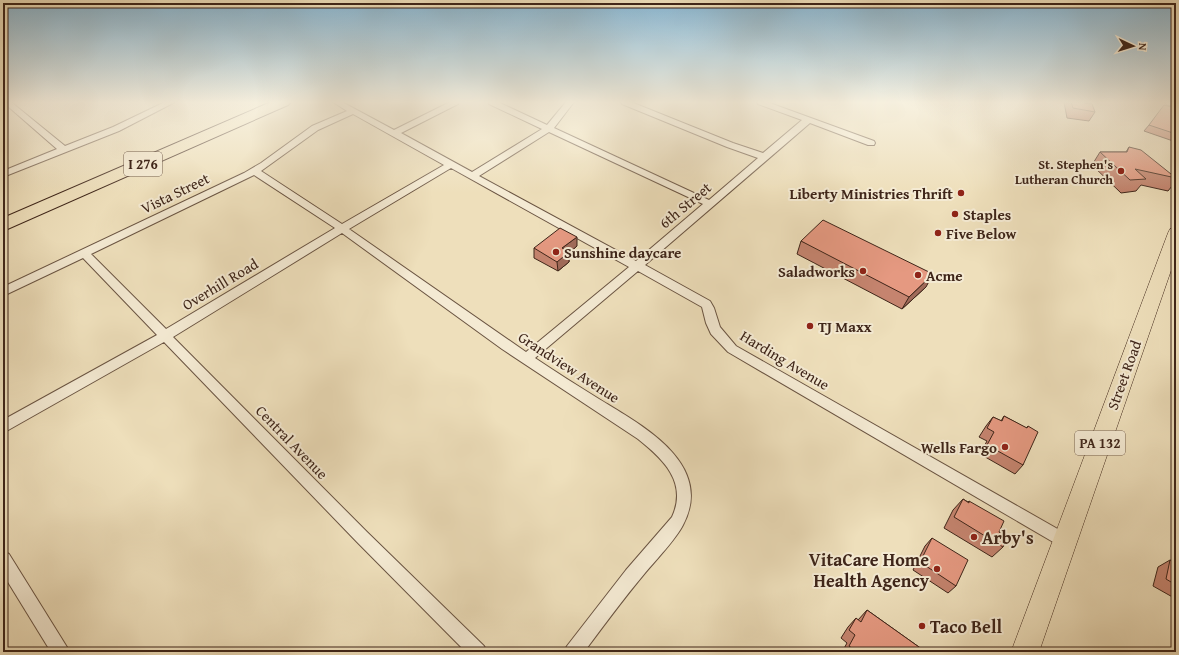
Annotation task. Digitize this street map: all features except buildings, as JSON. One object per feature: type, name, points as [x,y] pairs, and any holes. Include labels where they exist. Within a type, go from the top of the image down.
[{"type":"highway","name":"I 276","points":[[3,214],[191,133]]},
{"type":"highway","name":"I 276","points":[[3,226],[214,133]]},
{"type":"main road","name":"Street Road","points":[[1025,652],[1176,234]]},
{"type":"street","points":[[43,133],[64,150]]},
{"type":"street","points":[[3,174],[107,133]]},
{"type":"street","name":"Vista Street","points":[[3,292],[255,170],[308,133]]},
{"type":"street","name":"Harding Avenue","points":[[395,133],[708,306],[711,321],[715,330],[722,340],[732,349],[1065,541]]},
{"type":"street","points":[[472,175],[542,133]]},
{"type":"street","points":[[556,133],[710,204]]},
{"type":"street","points":[[699,133],[765,157]]},
{"type":"street","name":"6th Street","points":[[526,359],[793,133]]},
{"type":"street","points":[[842,133],[871,143]]},
{"type":"street","name":"Overhill Road","points":[[3,427],[165,336],[452,164]]},
{"type":"street","name":"Grandview Avenue","points":[[255,170],[286,193],[342,229],[526,359],[620,418],[648,438],[676,468],[684,483],[685,491],[685,502],[677,522],[632,576],[573,652]]},
{"type":"street","name":"Central Avenue","points":[[84,253],[362,537],[478,652]]},
{"type":"street","points":[[3,559],[61,652]]},
{"type":"place","name":"St. Stephen's Lutheran Church","points":[[1121,171]]},
{"type":"place","name":"Liberty Ministries Thrift","points":[[961,193]]},
{"type":"place","name":"Staples","points":[[955,214]]},
{"type":"place","name":"Five Below","points":[[938,233]]},
{"type":"place","name":"Sunshine daycare","points":[[556,252]]},
{"type":"place","name":"Saladworks","points":[[863,271]]},
{"type":"place","name":"Acme","points":[[918,275]]},
{"type":"place","name":"TJ Maxx","points":[[810,326]]},
{"type":"place","name":"Wells Fargo","points":[[1005,447]]},
{"type":"place","name":"Arby's","points":[[974,537]]},
{"type":"place","name":"VitaCare Home Health Agency","points":[[937,569]]},
{"type":"place","name":"Taco Bell","points":[[922,626]]}]
